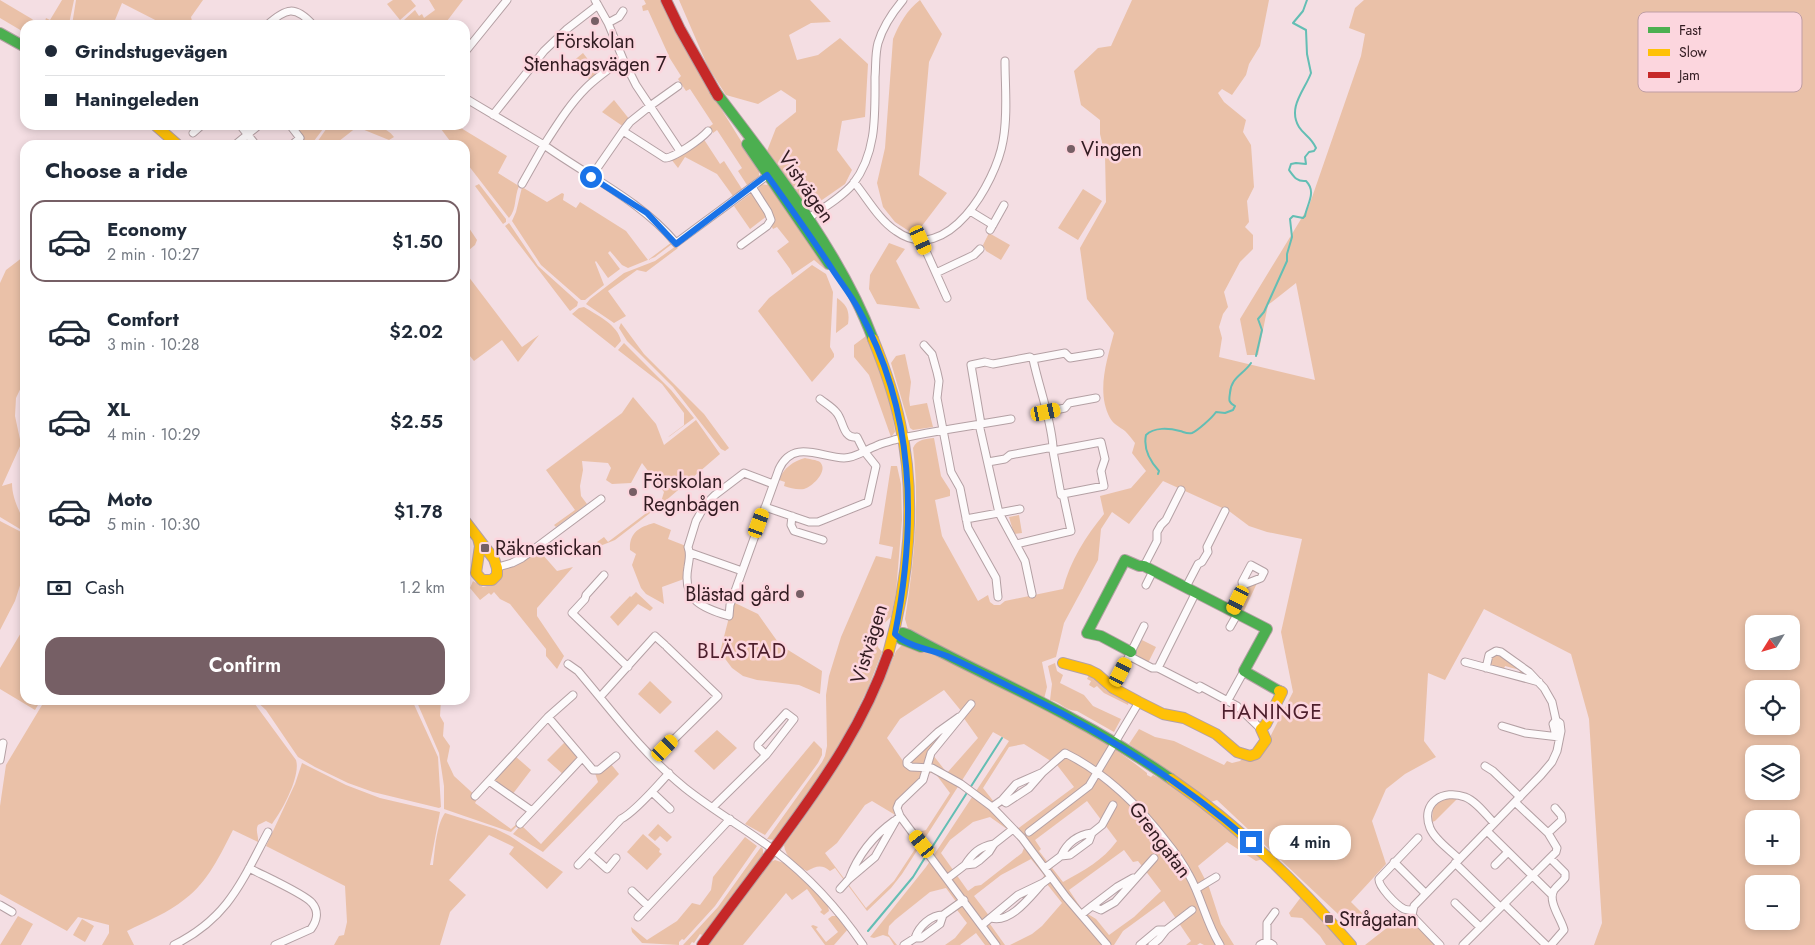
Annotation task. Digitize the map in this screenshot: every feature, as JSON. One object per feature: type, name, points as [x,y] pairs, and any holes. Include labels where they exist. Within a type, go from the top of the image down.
[{"type":"main road","name":"Vistvägen","points":[[666,0],[715,90],[804,221],[834,259],[870,332],[890,383],[903,438],[908,482],[909,519],[906,562],[895,634],[873,694],[848,742],[817,790],[702,945]]},
{"type":"main road","name":"Vistvägen","points":[[673,0],[695,55]]},
{"type":"main road","points":[[0,33],[20,44]]},
{"type":"main road","points":[[162,130],[172,140]]},
{"type":"main road","points":[[470,528],[478,538],[498,567],[497,574],[491,580],[478,577],[476,573],[480,546],[478,538]]},
{"type":"main road","points":[[1063,663],[1097,674],[1113,688],[1139,702],[1163,714],[1184,718],[1216,734],[1237,752],[1245,755],[1256,754],[1266,740],[1261,729],[1266,724],[1282,692],[1244,672],[1267,629],[1148,568],[1126,560],[1087,632],[1101,636],[1130,654]]},
{"type":"main road","points":[[895,634],[903,633],[909,635],[946,656],[1074,719],[1116,743],[1188,791],[1251,842],[1302,890],[1351,945]]},
{"type":"street","points":[[470,46],[508,0]]},
{"type":"street","points":[[804,221],[847,190],[854,182],[869,156],[873,139],[878,45],[890,15],[903,0]]},
{"type":"street","points":[[493,115],[549,45],[596,3],[608,23],[636,85],[680,151]]},
{"type":"street","points":[[273,20],[287,11],[297,12],[307,20]]},
{"type":"street","points":[[608,23],[619,17],[623,11]]},
{"type":"street","points":[[522,184],[544,145],[578,97],[594,81],[623,59]]},
{"type":"street","points":[[854,182],[892,229],[906,237],[921,240],[934,238],[949,231],[970,211],[989,181],[1001,152],[1005,125],[1005,61]]},
{"type":"street","points":[[591,177],[630,122],[678,86]]},
{"type":"street","points":[[470,101],[544,145],[647,213],[676,244],[771,173]]},
{"type":"street","points":[[193,133],[196,130]]},
{"type":"street","points":[[244,130],[252,140]]},
{"type":"street","points":[[240,140],[252,130]]},
{"type":"street","points":[[294,130],[300,138],[298,140]]},
{"type":"street","points":[[623,131],[665,158],[669,158],[708,131]]},
{"type":"street","points":[[741,245],[767,226],[771,220],[752,187]]},
{"type":"street","points":[[970,211],[991,227],[1004,205]]},
{"type":"street","points":[[921,240],[947,298]]},
{"type":"street","points":[[936,272],[974,255],[980,249]]},
{"type":"street","points":[[924,345],[932,354],[939,381],[937,398],[951,472],[960,488],[968,528],[996,578],[998,597]]},
{"type":"street","points":[[1032,594],[1026,561],[999,513],[988,462],[986,462],[971,365],[985,362],[993,364],[1030,357],[1033,359],[1065,353],[1070,358],[1100,353]]},
{"type":"street","points":[[1016,544],[1071,531],[1063,494],[1061,495],[1044,398],[1039,389],[1033,359]]},
{"type":"street","points":[[1046,412],[1065,408],[1069,404],[1096,398]]},
{"type":"street","points":[[765,507],[809,522],[818,522],[868,502],[876,466],[864,452],[857,437],[852,437],[846,433],[836,412],[820,399]]},
{"type":"street","points":[[773,484],[744,473],[715,495],[699,515],[688,547],[691,553],[687,580],[693,597],[701,606],[728,616],[730,605],[773,484],[783,462],[790,455],[808,451],[845,458],[853,457],[876,446],[903,438],[1011,419]]},
{"type":"street","points":[[988,462],[1005,459],[1010,455],[1101,442],[1105,459],[1101,471],[1104,486],[1063,494]]},
{"type":"street","points":[[1146,585],[1157,532],[1166,520],[1181,490]]},
{"type":"street","points":[[498,567],[522,558],[601,499]]},
{"type":"street","points":[[966,519],[1020,509]]},
{"type":"street","points":[[1158,668],[1191,590],[1198,564],[1202,562],[1208,552],[1207,547],[1225,511]]},
{"type":"street","points":[[792,516],[790,524],[794,531],[823,540]]},
{"type":"street","points":[[691,553],[742,571]]},
{"type":"street","points":[[604,575],[572,613],[628,667]]},
{"type":"street","points":[[1230,627],[1243,585]]},
{"type":"street","points":[[693,597],[703,595]]},
{"type":"street","points":[[1113,688],[1144,626]]},
{"type":"street","points":[[600,697],[655,636],[718,696],[654,759]]},
{"type":"street","points":[[1440,945],[1414,919],[1412,910],[1425,893],[1552,762],[1561,727],[1556,720],[1552,702],[1544,688],[1529,672],[1501,652],[1493,652],[1489,655],[1486,668]]},
{"type":"street","points":[[1130,654],[1152,668],[1158,668],[1228,700],[1261,729]]},
{"type":"street","points":[[1465,662],[1539,682]]},
{"type":"street","points":[[568,664],[578,671],[668,774],[773,850],[804,877],[828,901],[863,945]]},
{"type":"street","points":[[1228,700],[1244,672]]},
{"type":"street","points":[[475,796],[548,718],[573,695]]},
{"type":"street","points":[[1029,832],[1084,790],[1098,772],[1139,702]]},
{"type":"street","points":[[840,889],[872,860],[898,818],[897,808],[899,803],[923,780],[931,753],[971,704]]},
{"type":"street","points":[[713,807],[766,754],[794,720],[786,713],[758,744],[758,747],[766,754]]},
{"type":"street","points":[[960,717],[938,732],[906,762],[908,766],[932,768],[969,790],[992,807],[1013,829],[1107,945]]},
{"type":"street","points":[[548,718],[589,766],[597,771],[616,756]]},
{"type":"street","points":[[1502,726],[1525,733],[1559,737]]},
{"type":"street","points":[[0,760],[3,743]]},
{"type":"street","name":"Grengatan","points":[[1002,800],[1006,803],[1023,793],[1065,753],[1098,772],[1119,789],[1150,820],[1182,863],[1196,889],[1208,922],[1220,945]]},
{"type":"street","points":[[520,824],[582,758]]},
{"type":"street","points":[[1463,945],[1533,876],[1556,852],[1557,848],[1548,833],[1493,771],[1485,766]]},
{"type":"street","name":"Grengatan","points":[[992,807],[1002,800],[1016,784],[1043,772]]},
{"type":"street","points":[[578,865],[621,819],[652,792],[668,774]]},
{"type":"street","points":[[489,781],[532,811]]},
{"type":"street","points":[[652,792],[670,809]]},
{"type":"street","points":[[1494,823],[1464,796],[1448,794],[1437,798],[1430,807],[1428,814],[1430,828],[1457,861],[1502,906],[1546,945]]},
{"type":"street","name":"Grengatan","points":[[1045,868],[1061,856],[1066,846],[1082,835],[1092,833],[1102,825],[1113,805]]},
{"type":"street","points":[[1548,833],[1562,820],[1561,815],[1555,808]]},
{"type":"street","points":[[849,879],[852,869],[871,840],[898,818]]},
{"type":"street","points":[[898,818],[948,878],[996,945]]},
{"type":"street","points":[[638,917],[730,819]]},
{"type":"street","points":[[948,878],[966,865],[976,851],[983,846],[994,844],[1013,829]]},
{"type":"street","points":[[881,830],[888,836]]},
{"type":"street","points":[[1486,831],[1552,895]]},
{"type":"street","points":[[174,945],[194,934],[214,918],[239,888],[268,832]]},
{"type":"street","points":[[1412,910],[1402,908],[1379,885],[1379,878],[1418,838]]},
{"type":"street","points":[[1494,865],[1508,852]]},
{"type":"street","points":[[589,853],[607,869],[616,858]]},
{"type":"street","name":"Grengatan","points":[[1082,914],[1117,887],[1138,875],[1154,858]]},
{"type":"street","points":[[1550,858],[1565,873],[1565,878],[1553,891],[1552,895],[1555,911],[1564,930],[1551,945]]},
{"type":"street","points":[[1394,862],[1425,893]]},
{"type":"street","points":[[249,868],[307,898],[316,908],[316,917],[311,929],[275,945]]},
{"type":"street","points":[[991,918],[998,920],[1018,910],[1051,877]]},
{"type":"street","points":[[1196,889],[1216,877]]},
{"type":"street","points":[[982,926],[1018,895],[1043,883]]},
{"type":"street","points":[[632,891],[648,906]]},
{"type":"street","points":[[904,945],[915,938],[917,931],[922,926],[937,915],[943,915],[964,900]]},
{"type":"street","points":[[1455,903],[1480,928]]},
{"type":"street","points":[[0,905],[12,912]]},
{"type":"street","points":[[1152,945],[1166,930],[1192,910]]},
{"type":"street","points":[[1267,944],[1267,923],[1275,912]]},
{"type":"street","points":[[1140,945],[1158,930],[1166,930]]},
{"type":"shaded area","points":[[0,0],[33,20],[20,20],[20,30],[0,18]]},
{"type":"shaded area","points":[[62,0],[74,0],[70,20],[50,20]]},
{"type":"shaded area","points":[[76,0],[203,0],[191,17],[192,20],[155,20],[122,3],[115,20],[73,20]]},
{"type":"shaded area","points":[[393,0],[411,0],[416,6],[400,20],[387,4]]},
{"type":"shaded area","points":[[429,0],[463,0],[448,20],[404,20],[415,10],[419,16],[422,14],[424,18],[435,10]]},
{"type":"shaded area","points":[[644,0],[662,0],[702,78],[759,170],[759,176],[747,185],[738,171],[742,168],[717,130],[713,133],[709,127],[713,124],[690,89],[686,91],[678,79],[681,76],[669,57],[665,59],[664,57],[668,54],[648,10],[643,11],[642,6],[646,4]]},
{"type":"shaded area","points":[[679,0],[810,0],[831,22],[811,23],[789,35],[797,60],[818,55],[840,38],[868,64],[865,117],[842,121],[837,150],[852,170],[845,184],[809,209],[767,151],[776,128],[796,112],[796,100],[781,90],[758,104],[726,95],[708,67]]},
{"type":"shaded area","points":[[920,0],[942,34],[929,62],[919,175],[947,193],[915,235],[895,222],[883,207],[877,183],[885,148],[893,39],[904,18]]},
{"type":"shaded area","points":[[1132,0],[1269,0],[1260,46],[1249,64],[1246,75],[1232,95],[1222,89],[1218,93],[1224,102],[1246,120],[1243,132],[1251,145],[1254,187],[1247,201],[1249,222],[1245,227],[1253,235],[1253,249],[1240,262],[1224,292],[1228,307],[1223,314],[1219,327],[1222,338],[1219,357],[1315,380],[1296,283],[1268,305],[1258,355],[1247,355],[1240,319],[1309,206],[1361,56],[1365,34],[1349,28],[1355,8],[1364,0],[1815,0],[1815,945],[1594,945],[1602,923],[1589,719],[1571,654],[1484,609],[1445,680],[1428,673],[1424,741],[1436,757],[1405,774],[1386,789],[1372,821],[1386,864],[1351,902],[1373,924],[1338,914],[1217,800],[1211,802],[1129,744],[1139,729],[1155,737],[1174,741],[1224,765],[1227,761],[1232,763],[1240,761],[1247,754],[1257,757],[1269,739],[1293,692],[1281,632],[1302,539],[1267,532],[1249,526],[1229,511],[1163,481],[1129,524],[1112,512],[1101,529],[1098,560],[1064,623],[1056,657],[1042,662],[1047,687],[1044,699],[912,633],[908,629],[905,619],[911,577],[916,512],[913,448],[919,441],[934,438],[941,476],[950,490],[950,496],[935,500],[942,536],[978,601],[988,595],[990,602],[994,605],[1063,589],[1079,549],[1104,514],[1100,496],[1131,488],[1146,471],[1132,453],[1135,443],[1125,431],[1111,420],[1104,398],[1104,376],[1114,333],[1087,299],[1080,248],[1106,202],[1105,155],[1100,134],[1100,120],[1081,105],[1074,71],[1098,48],[1111,46]]},
{"type":"shaded area","points":[[583,53],[600,75],[591,81],[572,62]]},
{"type":"shaded area","points":[[614,100],[630,120],[624,127],[602,112]]},
{"type":"shaded area","points":[[296,130],[322,130],[315,140],[304,140]]},
{"type":"shaded area","points":[[326,130],[353,130],[340,140],[318,140]]},
{"type":"shaded area","points":[[364,130],[386,130],[394,137],[389,140]]},
{"type":"shaded area","points":[[442,130],[464,130],[507,156],[498,173],[519,186],[513,211],[509,218],[470,167],[470,140],[449,140]]},
{"type":"shaded area","points":[[703,138],[720,164],[724,161],[742,189],[733,196],[717,174],[685,157],[678,168],[671,159]]},
{"type":"shaded area","points":[[479,184],[506,219],[506,222],[503,224],[475,186]]},
{"type":"shaded area","points":[[761,184],[768,185],[772,190],[826,270],[814,260],[792,275],[777,251],[789,242],[777,227],[773,229],[772,227],[774,217],[758,189]]},
{"type":"shaded area","points":[[522,187],[547,202],[562,193],[564,194],[563,200],[576,208],[580,202],[626,231],[648,260],[628,268],[622,265],[610,251],[608,253],[620,269],[608,278],[596,261],[604,285],[585,300],[581,300],[541,265],[512,221]]},
{"type":"shaded area","points":[[1083,189],[1102,201],[1078,240],[1058,228]]},
{"type":"shaded area","points":[[752,193],[767,216],[750,229],[734,206]]},
{"type":"shaded area","points":[[509,223],[538,266],[578,302],[577,306],[570,311],[505,226]]},
{"type":"shaded area","points":[[470,230],[477,240],[470,249]]},
{"type":"shaded area","points":[[989,233],[1010,245],[1001,260],[986,251],[983,245]]},
{"type":"shaded area","points":[[672,242],[655,257],[648,260]]},
{"type":"shaded area","points":[[889,243],[905,249],[896,261],[920,309],[877,304],[869,289],[870,275]]},
{"type":"shaded area","points":[[676,246],[678,248],[646,272],[637,270],[608,291],[626,316],[614,323],[586,304],[624,273],[655,261]]},
{"type":"shaded area","points":[[20,259],[20,390],[16,398],[15,416],[20,446],[2,486],[12,483],[20,513],[20,529],[0,517],[0,283],[6,270]]},
{"type":"shaded area","points":[[812,265],[826,274],[833,292],[830,347],[834,357],[812,382],[758,311],[769,298]]},
{"type":"shaded area","points":[[470,279],[522,347],[539,335],[518,362],[502,340],[474,361],[470,356]]},
{"type":"shaded area","points":[[837,298],[847,309],[849,319],[848,324],[836,333]]},
{"type":"shaded area","points":[[584,307],[616,330],[621,341],[615,348],[572,314],[579,308]]},
{"type":"shaded area","points":[[621,323],[644,354],[704,414],[729,448],[725,451],[721,449],[673,387],[627,341],[619,328]]},
{"type":"shaded area","points":[[866,336],[880,371],[891,408],[895,432],[891,437],[869,375],[854,357],[854,345]]},
{"type":"shaded area","points":[[624,343],[671,390],[694,418],[668,437],[684,425],[684,413],[662,384],[618,350]]},
{"type":"shaded area","points":[[905,354],[911,382],[910,406],[927,403],[933,427],[913,430],[910,428],[891,363],[896,356]]},
{"type":"shaded area","points":[[633,397],[656,424],[664,445],[696,420],[720,454],[663,503],[615,540],[600,546],[597,542],[604,537],[608,542],[661,502],[664,492],[642,463],[631,483],[612,484],[606,480],[611,468],[608,463],[582,461],[581,496],[587,504],[556,527],[554,525],[575,510],[546,470],[622,413]]},
{"type":"shaded area","points":[[805,458],[820,462],[822,470],[818,478],[804,489],[784,486],[785,482],[779,480],[783,472],[793,463]]},
{"type":"shaded area","points":[[891,466],[897,466],[901,484],[902,520],[896,592],[891,617],[878,629],[878,647],[882,652],[868,688],[824,774],[774,840],[767,839],[825,756],[827,746],[826,695],[829,676],[841,637],[876,556],[891,559],[893,547],[879,544]]},
{"type":"shaded area","points":[[1019,515],[1022,533],[1014,534],[1009,517]]},
{"type":"shaded area","points":[[0,521],[20,531],[20,586],[15,601],[0,630]]},
{"type":"shaded area","points":[[654,523],[671,530],[668,539],[686,546],[684,579],[662,587],[664,604],[646,594],[641,588],[632,565],[636,554],[630,550],[633,535],[640,529]]},
{"type":"shaded area","points":[[542,547],[543,555],[557,571],[573,567],[537,608],[537,616],[564,656],[557,669],[546,656],[546,649],[510,604],[500,599],[494,592],[491,595],[489,593],[480,600],[470,588],[473,581],[483,587],[495,584],[501,570],[517,565]]},
{"type":"shaded area","points":[[1258,581],[1243,613],[1237,610],[1247,585]]},
{"type":"shaded area","points":[[636,592],[653,608],[650,611],[638,604],[618,626],[610,617]]},
{"type":"shaded area","points":[[733,602],[758,614],[780,645],[822,671],[820,694],[799,685],[757,680],[743,676],[732,668],[720,652]]},
{"type":"shaded area","points":[[20,634],[20,701],[0,689],[0,668]]},
{"type":"shaded area","points":[[1142,640],[1156,647],[1148,663],[1137,658],[1135,653]]},
{"type":"shaded area","points":[[905,645],[926,651],[946,660],[1048,711],[1089,734],[1129,759],[1147,775],[1151,777],[1153,775],[1168,783],[1197,802],[1263,859],[1256,861],[1227,842],[1198,866],[1209,887],[1221,924],[1234,945],[1204,945],[1200,943],[1197,945],[1186,945],[1191,941],[1164,901],[1123,931],[1114,945],[1010,945],[1032,934],[1042,926],[1062,903],[1043,879],[1044,875],[1031,859],[1001,875],[974,896],[990,917],[990,924],[1005,945],[985,945],[976,933],[960,945],[945,945],[955,938],[967,923],[954,906],[957,903],[946,888],[930,892],[889,926],[888,934],[897,945],[894,945],[889,937],[883,935],[874,938],[870,937],[926,867],[1009,741],[993,732],[902,874],[891,888],[867,911],[835,868],[830,871],[819,866],[807,871],[796,864],[789,857],[784,845],[832,776],[873,702],[896,651]],"holes":[[[944,690],[962,712],[903,761],[887,738],[900,719]],[[963,717],[978,738],[947,773],[933,755]],[[1024,744],[1057,765],[1074,787],[1016,830],[983,788],[1009,747]],[[932,771],[950,793],[926,830],[917,832],[899,809]],[[872,801],[897,816],[919,843],[894,881],[866,908],[825,853],[837,843],[865,805]],[[1087,801],[1117,841],[1099,860],[1063,882],[1039,851],[1041,849],[1035,840]],[[990,817],[1014,834],[1024,848],[1022,853],[981,885],[975,886],[968,891],[941,853],[950,840],[973,822]],[[1124,850],[1133,862],[1138,861],[1161,891],[1134,917],[1109,935],[1096,919],[1083,911],[1069,890]]]},
{"type":"shaded area","points":[[1500,654],[1530,676],[1519,675],[1520,670],[1505,666],[1503,671],[1491,666],[1489,663],[1492,655]]},
{"type":"shaded area","points":[[1055,663],[1057,671],[1063,675],[1060,683],[1084,695],[1093,706],[1121,719],[1114,732],[1077,711],[1069,710],[1050,700],[1052,684],[1048,666]]},
{"type":"shaded area","points":[[1089,675],[1099,681],[1106,690],[1129,701],[1128,705],[1104,693],[1097,686],[1094,688],[1089,685],[1091,681],[1087,679]]},
{"type":"shaded area","points":[[650,681],[672,702],[660,714],[638,694]]},
{"type":"shaded area","points":[[27,705],[38,705],[35,710]]},
{"type":"shaded area","points":[[42,705],[256,705],[296,760],[297,767],[293,784],[281,811],[272,824],[266,821],[258,825],[258,842],[233,830],[213,868],[193,892],[172,908],[127,931],[134,945],[102,945],[109,933],[109,925],[78,917],[67,931],[0,894],[0,806],[6,765]]},
{"type":"shaded area","points":[[260,705],[414,705],[438,757],[441,807],[373,792],[348,783],[315,767],[298,757],[266,710]]},
{"type":"shaded area","points":[[418,705],[441,705],[440,716],[444,723],[443,736],[450,746],[447,761],[454,776],[478,798],[475,803],[511,829],[519,824],[511,832],[444,809],[444,786],[439,753]]},
{"type":"shaded area","points":[[717,730],[737,748],[714,770],[694,751]]},
{"type":"shaded area","points":[[566,741],[577,754],[578,759],[564,775],[547,760]]},
{"type":"shaded area","points":[[814,741],[822,749],[822,755],[818,763],[765,835],[745,824]]},
{"type":"shaded area","points":[[515,756],[531,770],[512,795],[496,784],[495,779]]},
{"type":"shaded area","points":[[302,763],[346,785],[380,798],[440,812],[430,865],[433,865],[438,831],[445,813],[496,829],[510,836],[563,872],[547,889],[509,854],[514,847],[489,835],[449,880],[466,895],[450,912],[440,945],[334,945],[339,936],[344,935],[347,922],[345,886],[266,846],[295,784]]},
{"type":"shaded area","points":[[610,763],[619,774],[543,852],[513,834],[521,825],[541,844],[598,782],[595,773]]},
{"type":"shaded area","points":[[1443,798],[1458,798],[1432,822],[1433,806]]},
{"type":"shaded area","points":[[658,824],[672,837],[667,842],[660,836],[655,841],[648,835]]},
{"type":"shaded area","points":[[643,834],[660,849],[659,852],[662,854],[647,870],[627,852]]},
{"type":"shaded area","points":[[745,837],[757,846],[715,906],[684,940],[682,939],[679,942],[679,945],[642,943],[632,932],[631,927],[647,940],[677,921],[692,903],[700,905],[711,890],[713,877]]},
{"type":"shaded area","points":[[761,847],[763,849],[763,856],[713,924],[702,935],[700,934],[694,943],[683,945],[718,907]]},
{"type":"shaded area","points":[[775,860],[784,863],[810,886],[828,906],[829,911],[824,915],[820,912],[822,910],[807,889],[792,900],[786,893],[743,945],[708,945],[768,863]]},
{"type":"shaded area","points":[[1301,897],[1345,945],[1326,945],[1302,918],[1291,917],[1289,913]]},
{"type":"shaded area","points":[[1407,912],[1411,921],[1436,945],[1365,945]]},
{"type":"shaded area","points":[[18,916],[33,924],[21,945],[0,945]]},
{"type":"shaded area","points":[[832,916],[837,916],[848,929],[834,945],[825,945],[811,926],[818,927],[816,929],[826,942],[838,932],[828,919]]},
{"type":"shaded area","points":[[82,919],[94,926],[85,942],[73,935]]},
{"type":"waterway","points":[[1256,356],[1262,330],[1258,319],[1264,312],[1287,261],[1292,237],[1290,219],[1293,216],[1303,218],[1305,216],[1311,194],[1311,189],[1306,181],[1298,180],[1289,170],[1291,164],[1306,164],[1305,157],[1316,148],[1299,127],[1295,113],[1298,99],[1311,73],[1307,54],[1306,30],[1293,23],[1303,11],[1307,0]]},
{"type":"waterway","points":[[1158,474],[1159,471],[1146,450],[1146,435],[1149,432],[1162,429],[1192,433],[1216,412],[1225,413],[1233,410],[1235,406],[1229,399],[1231,388],[1235,380],[1251,363]]},
{"type":"waterway","points":[[929,852],[1002,738]]},
{"type":"waterway","points":[[868,931],[913,877],[926,856]]},
{"type":"traffic: fast","points":[[0,33],[20,44]]},
{"type":"traffic: fast","points":[[715,91],[781,179],[823,241],[859,306],[873,339]]},
{"type":"traffic: fast","points":[[747,144],[829,264]]},
{"type":"traffic: fast","points":[[1131,652],[1101,636],[1087,633],[1125,560],[1139,566],[1144,566],[1267,629],[1244,671],[1279,691]]},
{"type":"traffic: fast","points":[[895,634],[903,633],[909,635],[1053,708],[1111,740],[1171,779]]},
{"type":"traffic: fast","points":[[895,634],[901,639],[921,647]]},
{"type":"traffic: slow","points":[[161,130],[172,140]]},
{"type":"traffic: slow","points":[[873,339],[898,412],[908,480],[909,510],[906,568],[888,654]]},
{"type":"traffic: slow","points":[[470,528],[478,538]]},
{"type":"traffic: slow","points":[[478,538],[494,559],[497,575],[492,580],[482,580],[476,573],[480,546],[478,538]]},
{"type":"traffic: slow","points":[[1063,663],[1089,670],[1097,674],[1113,688],[1139,702],[1163,714],[1184,718],[1216,734],[1237,752],[1250,756],[1256,754],[1266,740],[1261,729],[1266,724],[1282,692],[1279,691]]},
{"type":"traffic: slow","points":[[1171,779],[1220,816],[1266,856],[1310,899],[1351,945]]},
{"type":"traffic: jam","points":[[666,0],[680,29],[718,96]]},
{"type":"traffic: jam","points":[[702,945],[815,792],[856,726],[879,679],[888,654]]},
{"type":"place","name":"Förskolan Stenhagsvägen 7","points":[[595,21]]},
{"type":"place","name":"Vingen","points":[[1071,149]]},
{"type":"place","name":"Förskolan Regnbågen","points":[[633,492]]},
{"type":"place","name":"Räknestickan","points":[[485,548]]},
{"type":"place","name":"Blästad gård","points":[[800,594]]},
{"type":"place","name":"Strågatan","points":[[1329,919]]},
{"type":"district","name":"BLÄSTAD","points":[[742,651]]},
{"type":"district","name":"HANINGE","points":[[1272,712]]},
{"type":"route","points":[[591,177],[637,205],[658,222],[676,244],[767,175],[859,309],[884,366],[895,400],[906,452],[909,501],[906,562],[901,605],[895,634],[906,642],[946,656],[1032,698],[1116,743],[1188,791],[1251,842]]}]
